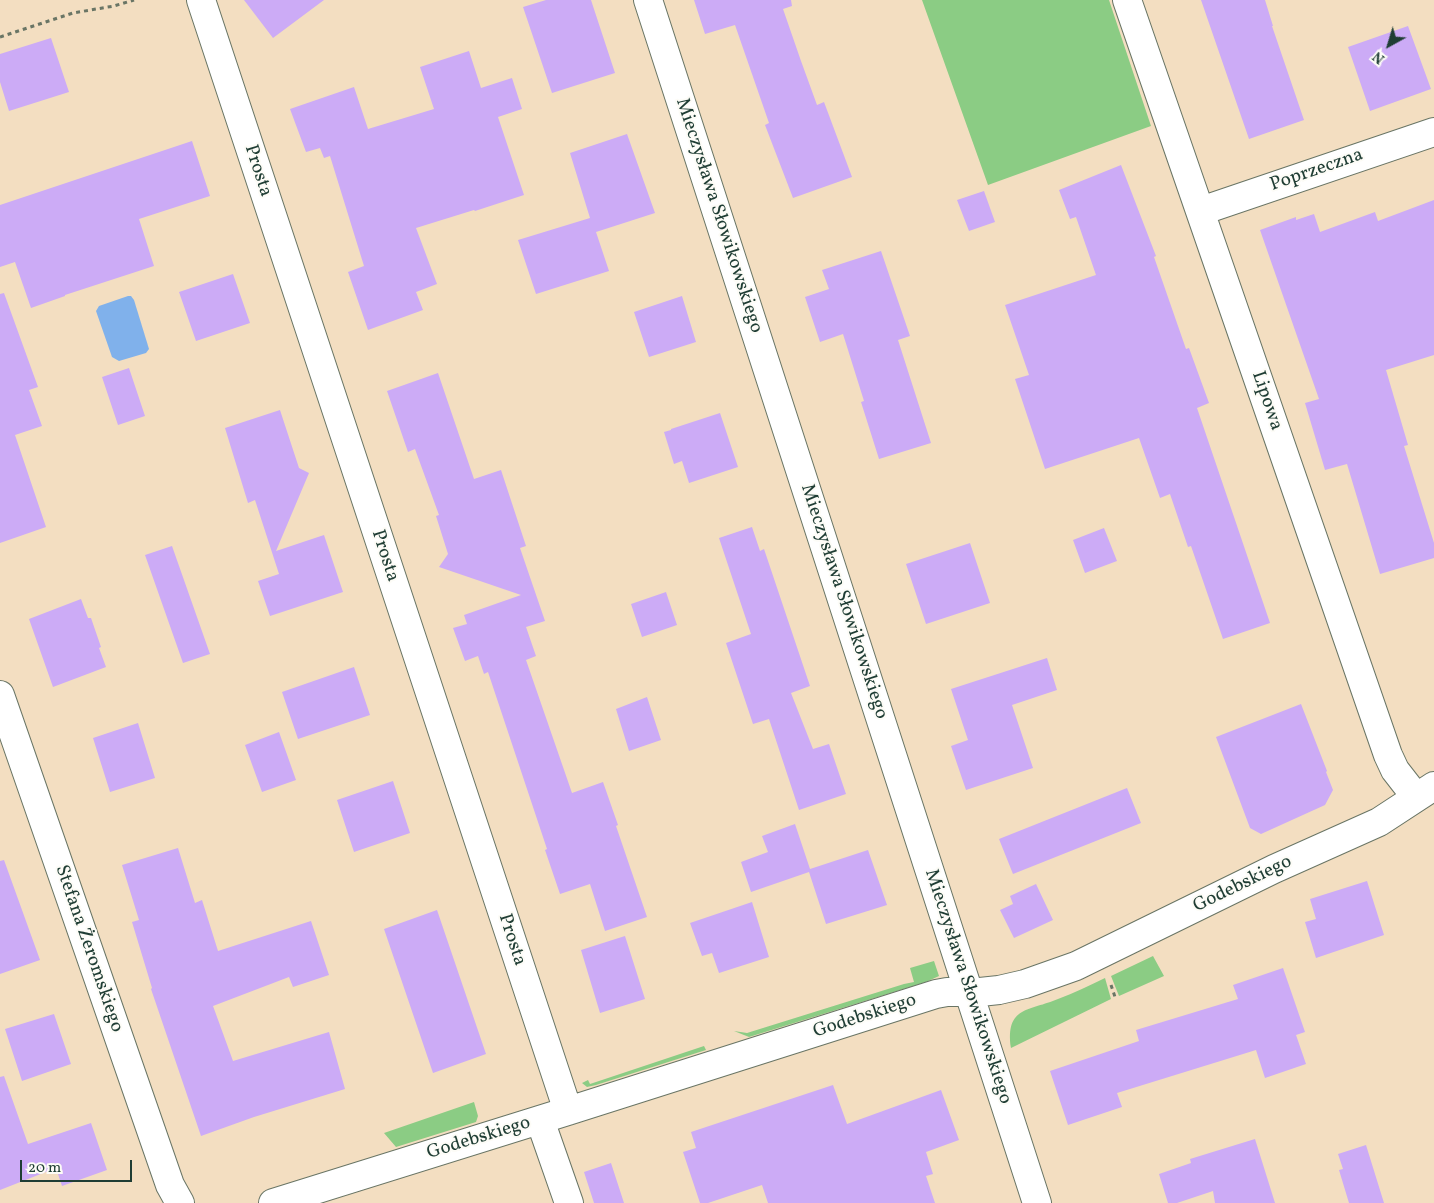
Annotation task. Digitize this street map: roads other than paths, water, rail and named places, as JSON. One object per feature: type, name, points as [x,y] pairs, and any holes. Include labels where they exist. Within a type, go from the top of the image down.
[{"type":"street","name":"Prosta","points":[[200,0],[568,1112]]},
{"type":"street","name":"Mieczysława Słowikowskiego","points":[[648,0],[1037,1203]]},
{"type":"street","name":"Lipowa","points":[[1128,0],[1388,755],[1396,770],[1425,792]]},
{"type":"street","name":"Poprzeczna","points":[[1201,211],[1434,132]]},
{"type":"street","name":"Stefana Żeromskiego","points":[[0,694],[166,1176],[180,1203]]},
{"type":"street","name":"Godebskiego","points":[[273,1203],[568,1112],[936,994],[947,992],[989,992],[1014,987],[1076,966],[1274,869],[1379,822],[1425,792]]},
{"type":"street","points":[[540,1120],[568,1203]]},
{"type":"water","points":[[131,296],[134,300],[149,349],[146,353],[119,361],[112,357],[96,311],[99,306]]}]
